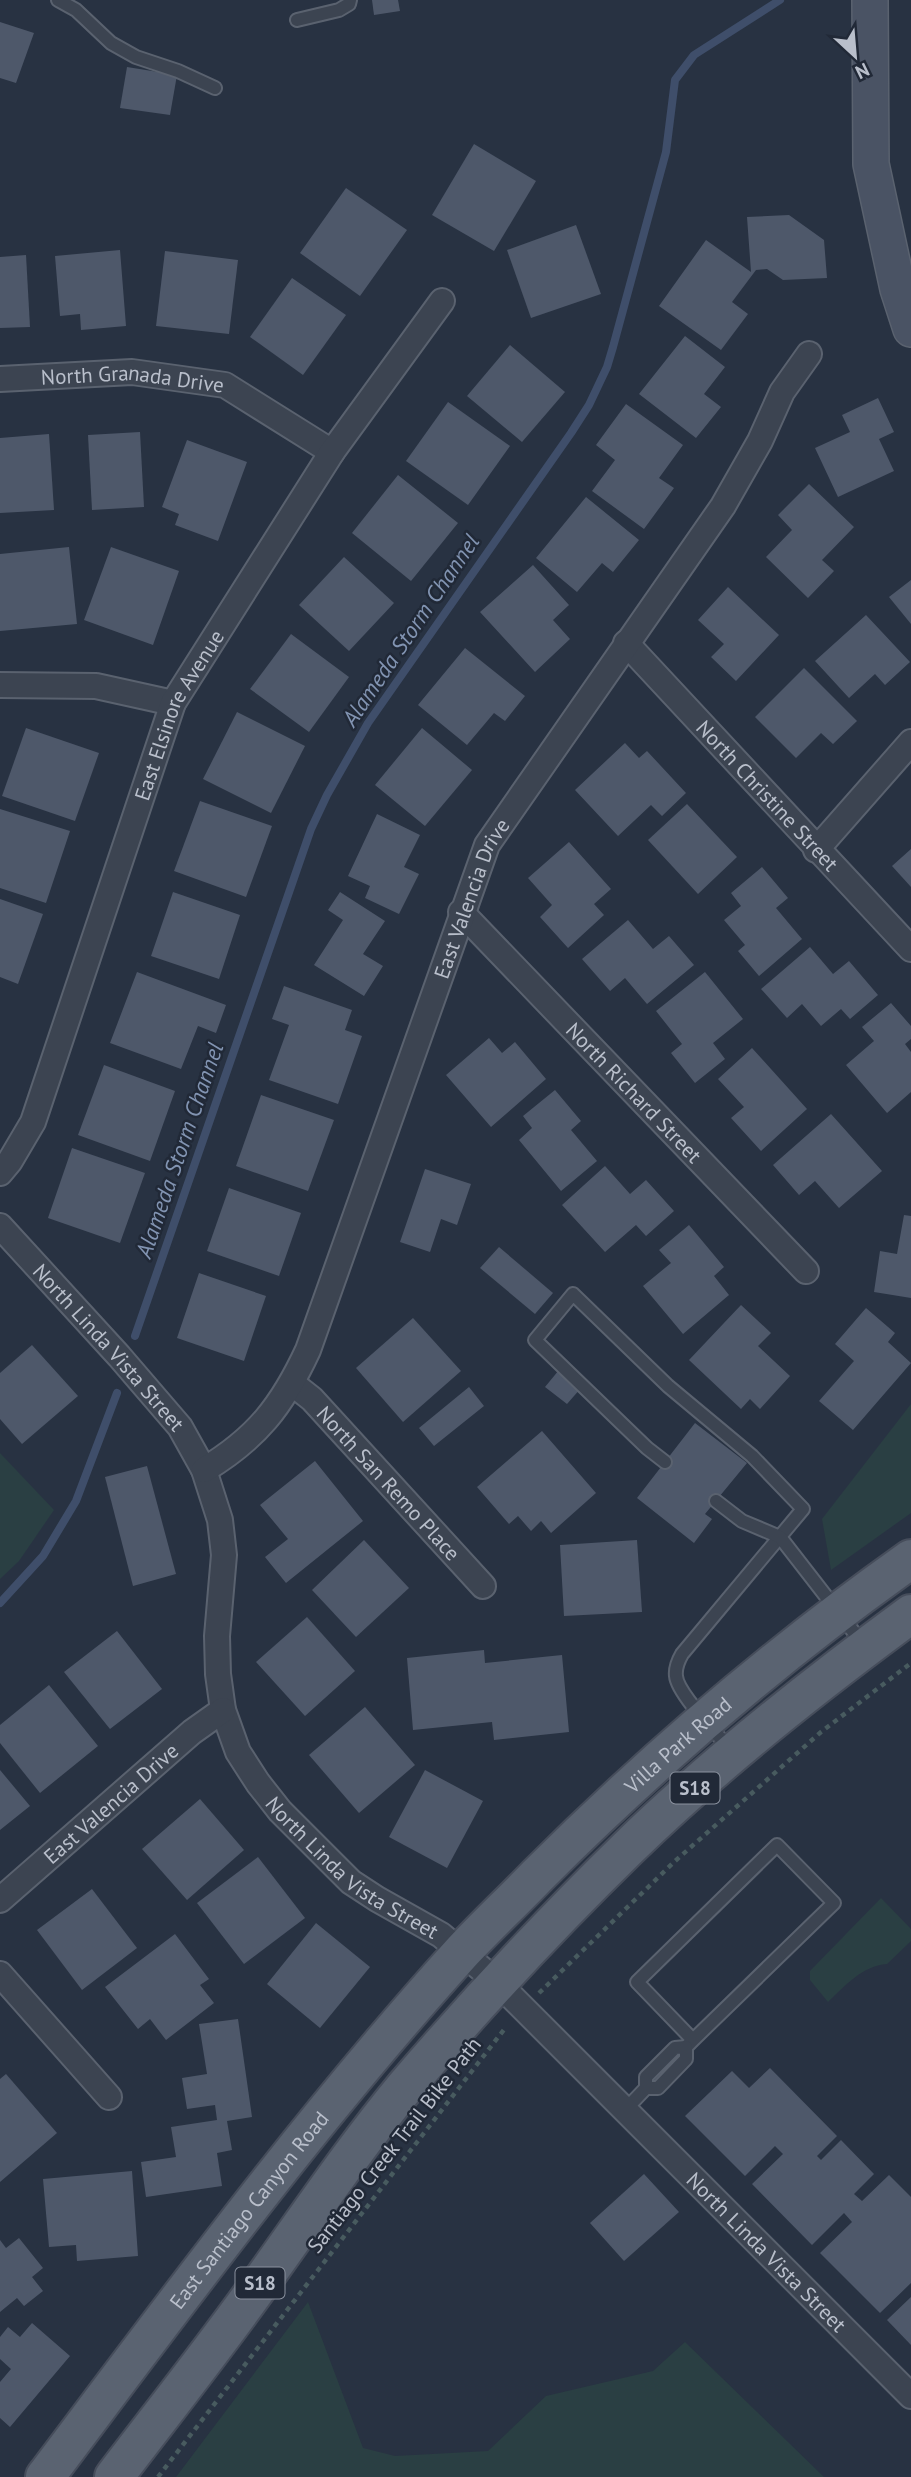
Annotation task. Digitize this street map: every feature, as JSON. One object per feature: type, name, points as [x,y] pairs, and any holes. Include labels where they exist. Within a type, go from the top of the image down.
[{"type":"main road","points":[[870,0],[871,164],[898,289],[911,329]]},
{"type":"main road","name":"Villa Park Road","points":[[463,1952],[556,1857],[704,1719],[911,1559]]},
{"type":"main road","name":"Villa Park Road","points":[[497,1982],[627,1849],[734,1754],[911,1614]]},
{"type":"main road","name":"East Santiago Canyon Road","points":[[45,2477],[320,2118],[463,1952]]},
{"type":"main road","name":"S18","points":[[114,2477],[225,2332],[358,2147],[404,2088],[497,1982]]},
{"type":"street","name":"East Elsinore Avenue","points":[[0,1173],[33,1122],[173,703],[331,452],[442,300]]},
{"type":"street","name":"East Valencia Drive","points":[[204,1470],[226,1457],[251,1436],[273,1413],[293,1384],[308,1350],[461,912],[487,845],[723,506],[760,441],[782,392],[809,354]]},
{"type":"street","name":"North Granada Drive","points":[[0,379],[132,372],[225,385],[331,452]]},
{"type":"street","name":"North Christine Street","points":[[626,643],[911,949]]},
{"type":"street","points":[[0,685],[96,686],[173,703]]},
{"type":"street","points":[[816,850],[911,742]]},
{"type":"street","name":"North Richard Street","points":[[461,912],[806,1271]]},
{"type":"street","name":"North Linda Vista Street","points":[[0,1226],[180,1427],[204,1470],[220,1520],[224,1555],[217,1636],[223,1710],[238,1752],[258,1783],[280,1811],[351,1882],[440,1935],[497,1982],[911,2396]]},
{"type":"street","name":"North San Remo Place","points":[[293,1384],[312,1399],[483,1586]]},
{"type":"street","name":"East Valencia Drive","points":[[0,1900],[192,1732],[223,1710]]},
{"type":"street","points":[[0,1974],[109,2097]]},
{"type":"lane","points":[[58,0],[76,10],[111,43],[136,57],[178,71],[215,88]]},
{"type":"lane","points":[[297,20],[339,10],[349,4],[350,0]]},
{"type":"lane","points":[[665,1462],[534,1340],[573,1294],[668,1386],[752,1455],[803,1509],[682,1654],[677,1664],[675,1675],[680,1688],[734,1754]]},
{"type":"lane","points":[[716,1501],[742,1521],[779,1537],[866,1647]]},
{"type":"lane","points":[[626,2109],[646,2088],[658,2088],[687,2059],[689,2043],[834,1903],[777,1845],[636,1982],[689,2043]]},
{"type":"path","points":[[544,1988],[674,1861],[821,1732],[911,1663]]},
{"type":"path","name":"Santiago Creek Trail Bike Path","points":[[158,2477],[501,2032]]},
{"type":"green space","points":[[911,1404],[911,1513],[831,1570],[822,1519]]},
{"type":"green space","points":[[0,1453],[54,1510],[19,1561],[0,1579]]},
{"type":"green space","points":[[881,1898],[911,1929],[911,1941],[887,1964],[862,1972],[828,2002],[810,1980],[810,1971]]},
{"type":"green space","points":[[308,2302],[363,2448],[395,2456],[488,2451],[546,2396],[653,2371],[685,2342],[824,2477],[176,2477]]},
{"type":"building","points":[[372,0],[398,0],[400,11],[374,15]]},
{"type":"building","points":[[0,22],[34,33],[16,83],[0,78]]},
{"type":"building","points":[[127,67],[177,75],[170,115],[120,108]]},
{"type":"building","points":[[474,144],[536,181],[494,251],[432,215]]},
{"type":"building","points":[[346,188],[407,230],[360,296],[300,253]]},
{"type":"building","points":[[789,215],[824,240],[827,278],[783,280],[767,269],[756,270],[732,302],[748,314],[721,350],[659,306],[706,240],[751,272],[747,217]]},
{"type":"building","points":[[576,225],[601,294],[531,318],[507,250]]},
{"type":"building","points":[[120,250],[126,326],[81,330],[80,314],[60,316],[55,256]]},
{"type":"building","points":[[165,251],[238,260],[229,334],[156,326]]},
{"type":"building","points":[[26,255],[30,327],[0,328],[0,257]]},
{"type":"building","points":[[292,278],[346,315],[303,375],[250,337]]},
{"type":"building","points":[[685,336],[725,367],[704,394],[721,407],[696,438],[639,394]]},
{"type":"building","points":[[510,345],[565,392],[522,442],[467,396]]},
{"type":"building","points":[[878,398],[894,432],[879,439],[894,471],[838,497],[815,448],[850,432],[842,415]]},
{"type":"building","points":[[448,402],[510,446],[468,505],[406,461]]},
{"type":"building","points":[[626,404],[683,445],[659,478],[674,488],[644,529],[592,491],[615,460],[596,445]]},
{"type":"building","points":[[140,432],[144,507],[92,510],[88,435]]},
{"type":"building","points":[[49,434],[54,510],[0,513],[0,438]]},
{"type":"building","points":[[187,440],[247,462],[218,541],[175,525],[179,514],[162,507]]},
{"type":"building","points":[[398,475],[458,523],[411,581],[352,533]]},
{"type":"building","points":[[809,484],[854,527],[822,560],[834,571],[808,598],[766,557],[792,530],[778,515]]},
{"type":"building","points":[[586,497],[639,540],[613,572],[602,563],[577,592],[536,558]]},
{"type":"building","points":[[69,547],[77,624],[0,631],[0,554]]},
{"type":"building","points":[[111,547],[179,571],[153,645],[84,620]]},
{"type":"building","points":[[344,557],[394,603],[349,651],[299,605]]},
{"type":"building","points":[[533,565],[569,605],[553,620],[570,639],[535,672],[480,612]]},
{"type":"building","points":[[911,580],[911,624],[889,597]]},
{"type":"building","points":[[728,587],[779,635],[736,681],[711,657],[724,644],[698,620]]},
{"type":"building","points":[[866,615],[910,662],[885,685],[875,674],[849,698],[815,661]]},
{"type":"building","points":[[291,634],[349,677],[309,732],[250,689]]},
{"type":"building","points":[[465,648],[525,696],[505,721],[494,713],[467,745],[418,705]]},
{"type":"building","points":[[804,668],[857,721],[833,744],[821,733],[796,758],[755,717]]},
{"type":"building","points":[[237,712],[305,746],[271,813],[203,779]]},
{"type":"building","points":[[26,728],[99,753],[75,821],[2,796]]},
{"type":"building","points":[[422,728],[472,770],[425,826],[375,785]]},
{"type":"building","points":[[625,743],[639,758],[647,751],[686,793],[662,816],[651,805],[618,836],[575,790]]},
{"type":"building","points":[[200,801],[272,826],[246,897],[174,871]]},
{"type":"building","points":[[687,804],[737,857],[698,894],[648,840]]},
{"type":"building","points":[[0,809],[70,831],[46,903],[0,888]]},
{"type":"building","points":[[377,814],[420,835],[404,867],[419,874],[399,914],[365,898],[370,886],[348,876]]},
{"type":"building","points":[[569,842],[611,889],[594,904],[604,915],[568,948],[540,917],[552,905],[528,878]]},
{"type":"building","points":[[911,849],[911,887],[892,866]]},
{"type":"building","points":[[762,867],[788,898],[776,908],[802,939],[759,976],[738,951],[745,945],[724,920],[741,906],[731,893]]},
{"type":"building","points":[[173,892],[240,915],[219,979],[151,956]]},
{"type":"building","points":[[340,892],[385,921],[363,954],[383,966],[364,996],[314,965],[343,920],[328,910]]},
{"type":"building","points":[[0,899],[43,914],[18,984],[0,977]]},
{"type":"building","points":[[628,920],[653,949],[669,936],[694,965],[647,1004],[625,978],[610,991],[582,959]]},
{"type":"building","points":[[810,947],[833,974],[849,961],[878,995],[850,1019],[841,1009],[821,1026],[802,1004],[787,1018],[761,989]]},
{"type":"building","points":[[137,972],[226,1005],[216,1033],[198,1026],[181,1069],[110,1043]]},
{"type":"building","points":[[705,972],[743,1019],[713,1043],[725,1059],[695,1083],[671,1053],[682,1044],[656,1011]]},
{"type":"building","points":[[284,986],[352,1010],[345,1030],[362,1036],[338,1104],[269,1080],[289,1025],[272,1019]]},
{"type":"building","points":[[891,1003],[911,1026],[911,1039],[905,1044],[911,1052],[911,1092],[887,1113],[846,1065],[874,1041],[862,1027]]},
{"type":"building","points":[[489,1038],[502,1053],[515,1042],[546,1079],[491,1127],[446,1075]]},
{"type":"building","points":[[752,1048],[807,1109],[761,1151],[731,1118],[744,1107],[718,1079]]},
{"type":"building","points":[[104,1065],[175,1091],[150,1161],[78,1135]]},
{"type":"building","points":[[555,1090],[581,1121],[571,1130],[597,1161],[561,1191],[519,1140],[532,1128],[523,1116]]},
{"type":"building","points":[[261,1095],[334,1120],[308,1191],[236,1166]]},
{"type":"building","points":[[831,1114],[882,1171],[839,1208],[815,1181],[799,1195],[773,1165]]},
{"type":"building","points":[[72,1148],[145,1173],[120,1243],[48,1218]]},
{"type":"building","points":[[605,1166],[630,1194],[646,1180],[674,1211],[646,1236],[636,1225],[605,1252],[562,1205]]},
{"type":"building","points":[[425,1169],[471,1184],[457,1225],[441,1219],[430,1252],[400,1242]]},
{"type":"building","points":[[229,1188],[301,1213],[279,1276],[207,1251]]},
{"type":"building","points":[[904,1215],[911,1216],[911,1298],[874,1292],[880,1251],[897,1254]]},
{"type":"building","points":[[689,1225],[724,1267],[714,1276],[729,1295],[683,1334],[643,1286],[671,1263],[659,1250]]},
{"type":"building","points":[[499,1247],[553,1293],[535,1314],[480,1268]]},
{"type":"building","points":[[199,1273],[266,1296],[244,1361],[177,1338]]},
{"type":"building","points":[[741,1305],[771,1333],[758,1346],[790,1376],[760,1409],[750,1399],[741,1409],[689,1360]]},
{"type":"building","points":[[866,1308],[895,1333],[888,1342],[911,1363],[853,1430],[819,1401],[854,1361],[835,1344]]},
{"type":"building","points":[[413,1318],[461,1371],[403,1422],[356,1368]]},
{"type":"building","points":[[32,1345],[78,1396],[22,1444],[0,1419],[0,1373]]},
{"type":"building","points":[[559,1370],[581,1388],[567,1404],[545,1387]]},
{"type":"building","points":[[469,1387],[484,1406],[434,1446],[419,1428]]},
{"type":"building","points":[[695,1423],[747,1463],[705,1514],[712,1519],[694,1543],[637,1498]]},
{"type":"building","points":[[542,1431],[596,1493],[551,1533],[541,1521],[531,1531],[518,1516],[509,1524],[477,1487]]},
{"type":"building","points":[[315,1461],[363,1521],[286,1583],[265,1557],[288,1539],[260,1505]]},
{"type":"building","points":[[147,1466],[176,1574],[133,1586],[105,1477]]},
{"type":"building","points":[[364,1540],[409,1588],[356,1637],[312,1590]]},
{"type":"building","points":[[637,1540],[642,1612],[564,1616],[560,1545]]},
{"type":"building","points":[[307,1617],[355,1671],[305,1716],[256,1662]]},
{"type":"building","points":[[117,1631],[162,1689],[110,1729],[64,1672]]},
{"type":"building","points":[[484,1650],[485,1663],[562,1655],[569,1732],[494,1740],[492,1722],[413,1730],[407,1658]]},
{"type":"building","points":[[49,1685],[98,1746],[40,1793],[0,1743],[0,1725]]},
{"type":"building","points":[[365,1707],[415,1765],[359,1813],[309,1755]]},
{"type":"building","points":[[0,1770],[30,1806],[0,1830]]},
{"type":"building","points":[[425,1770],[483,1801],[447,1868],[389,1837]]},
{"type":"building","points":[[200,1799],[244,1850],[187,1900],[142,1849]]},
{"type":"building","points":[[258,1857],[305,1918],[244,1964],[197,1903]]},
{"type":"building","points":[[92,1889],[137,1948],[82,1990],[37,1930]]},
{"type":"building","points":[[316,1923],[370,1967],[320,2028],[267,1984]]},
{"type":"building","points":[[175,1934],[209,1979],[200,1985],[214,2003],[166,2040],[150,2019],[138,2029],[105,1987]]},
{"type":"building","points":[[238,2019],[252,2117],[227,2121],[232,2150],[217,2153],[222,2186],[146,2197],[141,2162],[176,2157],[171,2127],[217,2120],[215,2105],[187,2109],[182,2078],[207,2074],[199,2024]]},
{"type":"building","points":[[770,2068],[837,2136],[817,2156],[821,2160],[841,2140],[874,2174],[854,2194],[862,2201],[889,2175],[911,2197],[911,2283],[880,2313],[820,2253],[852,2222],[844,2213],[812,2245],[752,2184],[783,2154],[775,2146],[745,2176],[685,2116],[732,2071],[749,2088]]},
{"type":"building","points":[[6,2074],[57,2133],[0,2182],[0,2079]]},
{"type":"building","points":[[132,2171],[138,2256],[77,2261],[76,2245],[49,2247],[43,2179]]},
{"type":"building","points":[[644,2174],[679,2212],[624,2261],[590,2223]]},
{"type":"building","points":[[19,2238],[43,2268],[32,2277],[43,2291],[24,2306],[17,2298],[0,2312],[0,2240],[6,2248]]},
{"type":"building","points":[[911,2297],[911,2345],[887,2320]]},
{"type":"building","points":[[32,2323],[70,2356],[10,2427],[0,2418],[0,2382],[11,2369],[0,2359],[0,2337],[8,2327],[20,2337]]},
{"type":"waterway","name":"Alameda Storm Channel","points":[[135,1336],[311,829],[327,795],[368,723],[589,405],[607,367],[666,152],[675,80],[694,55],[780,0]]},
{"type":"waterway","name":"Alameda Storm Channel","points":[[0,1603],[43,1556],[76,1501],[117,1393]]}]
